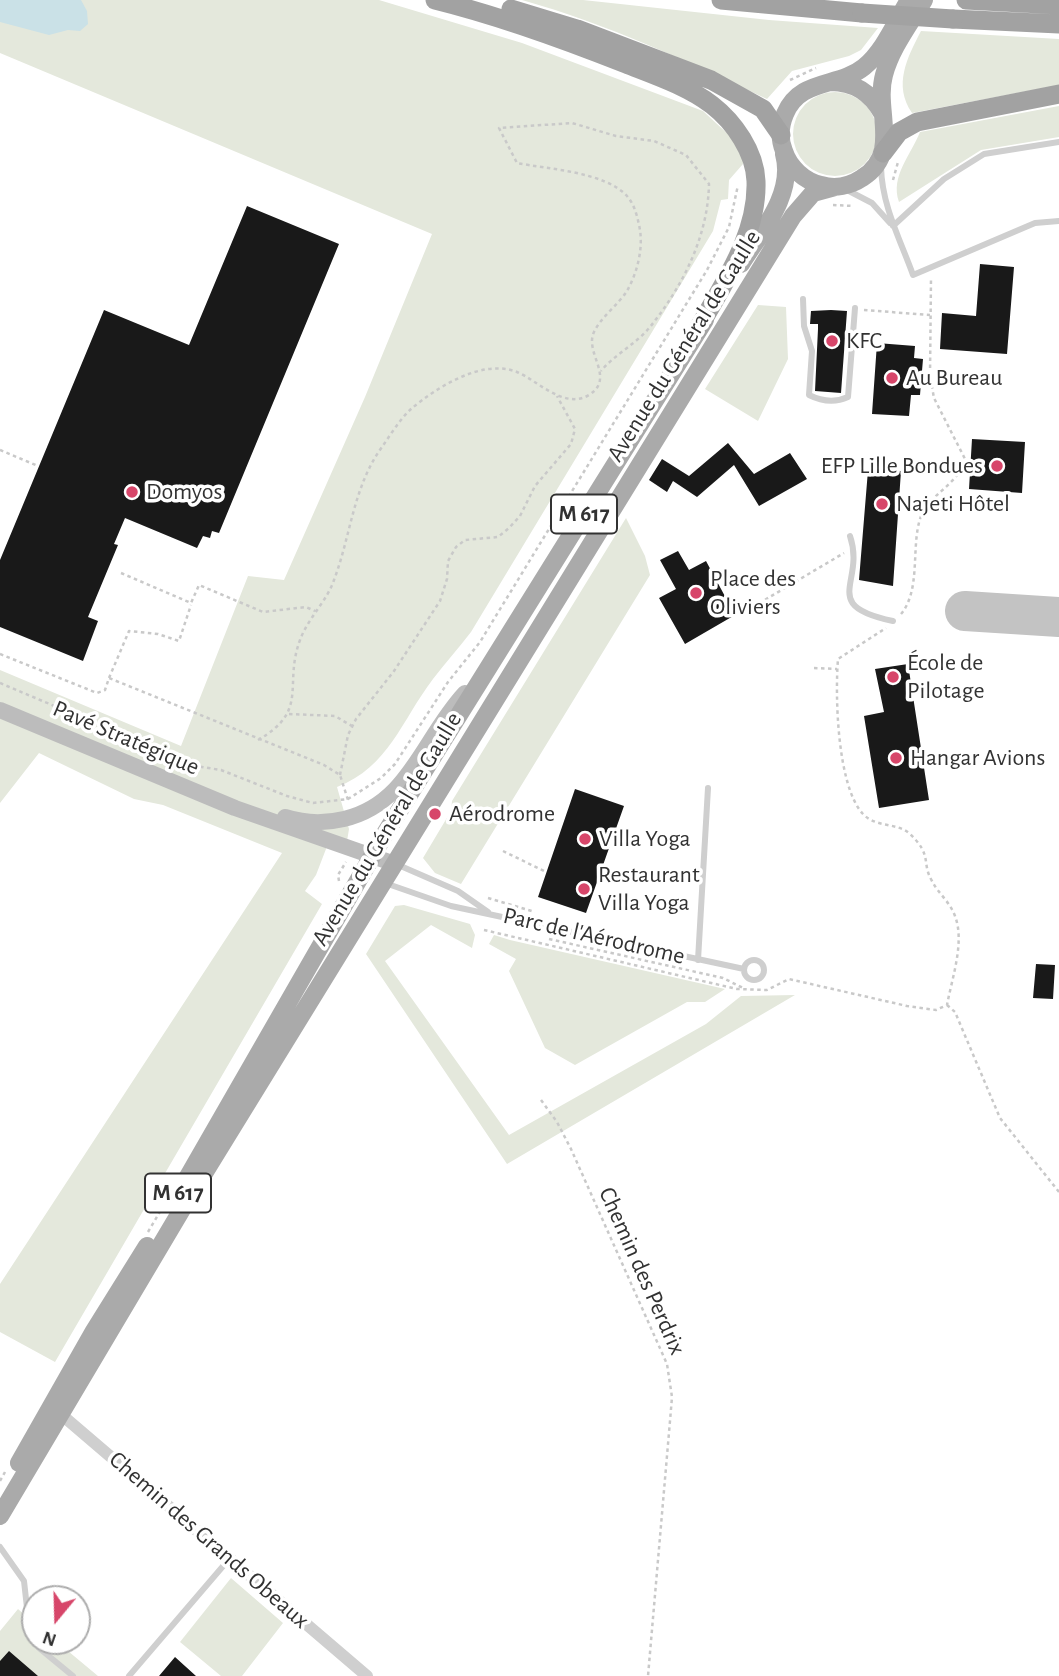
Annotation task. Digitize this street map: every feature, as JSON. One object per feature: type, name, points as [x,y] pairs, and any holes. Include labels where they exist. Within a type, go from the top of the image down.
[{"type":"highway","points":[[435,0],[501,18],[585,48],[701,98],[737,131],[755,173],[754,206],[748,233],[697,331]]},
{"type":"highway","points":[[469,0],[577,29],[711,80],[763,109],[783,144]]},
{"type":"highway","points":[[721,0],[862,13],[1059,24]]},
{"type":"highway","points":[[966,0],[1059,5]]},
{"type":"highway","points":[[882,155],[899,132],[917,122],[1059,94]]},
{"type":"main road","points":[[908,0],[871,60],[856,72],[809,87],[794,99],[784,116],[783,144],[804,178],[835,187],[864,177],[882,155],[886,134],[881,91],[886,68],[924,0]]},
{"type":"main road","points":[[828,82],[859,88],[873,100],[883,116]]},
{"type":"main road","name":"Avenue du Général de Gaulle","points":[[0,1516],[56,1410],[367,863],[778,203],[787,171],[783,144]]},
{"type":"main road","name":"Avenue du Général de Gaulle","points":[[0,1495],[184,1206],[793,216],[813,193],[835,187]]},
{"type":"main road","points":[[192,790],[302,822],[325,823],[363,813],[397,791],[461,696],[488,669]]},
{"type":"main road","name":"Pavé Stratégique","points":[[0,710],[367,863],[395,864]]},
{"type":"main road","points":[[367,863],[384,882]]},
{"type":"street","name":"Chemin des Grands Obeaux","points":[[56,1410],[367,1676]]},
{"type":"lane","points":[[893,226],[944,179],[984,154],[1059,142]]},
{"type":"lane","points":[[882,155],[882,188],[893,226],[914,275],[1035,223],[1059,221]]},
{"type":"lane","points":[[835,187],[863,196],[893,226]]},
{"type":"lane","points":[[803,299],[804,326],[812,351],[809,395],[819,400],[840,401],[848,397],[854,309]]},
{"type":"lane","points":[[850,536],[854,548],[850,585],[853,606],[860,613],[892,621]]},
{"type":"lane","points":[[698,960],[708,788]]},
{"type":"lane","name":"Parc de l'Aérodrome","points":[[395,864],[458,891],[490,913]]},
{"type":"lane","name":"Parc de l'Aérodrome","points":[[384,882],[436,902],[744,969]]},
{"type":"lane","points":[[0,1547],[24,1581],[30,1635],[39,1648],[74,1676]]},
{"type":"lane","points":[[130,1676],[230,1558]]},
{"type":"path","points":[[258,740],[279,728],[289,714],[300,640],[334,582],[356,499],[370,468],[409,411],[454,380],[498,368],[516,371],[557,395],[589,395],[599,383],[601,371],[592,345],[593,333],[627,290],[638,264],[642,243],[637,214],[627,196],[612,185],[585,175],[517,163],[499,128],[572,123],[616,136],[654,141],[687,155],[709,184],[703,237],[681,278],[650,326],[601,371]]},
{"type":"path","points":[[0,683],[186,762],[231,773],[295,799],[320,803],[348,799],[368,789],[391,769],[448,682],[480,642],[707,270],[729,227],[740,180],[755,173]]},
{"type":"path","points":[[929,268],[930,376],[934,398],[965,459],[962,469],[921,515],[916,536],[910,599],[903,612],[884,631],[838,659],[837,668],[846,779],[860,812],[873,824],[907,832],[918,843],[928,855],[931,879],[954,914],[959,930],[947,1004]]},
{"type":"path","points":[[854,309],[930,315]]},
{"type":"path","points":[[348,799],[340,775],[352,726],[394,671],[440,601],[447,579],[448,561],[456,547],[465,540],[498,537],[509,528],[520,516],[535,486],[571,444],[575,429],[557,395]]},
{"type":"path","points":[[0,450],[38,466]]},
{"type":"path","points":[[741,614],[780,588],[854,548]]},
{"type":"path","points":[[121,573],[191,603]]},
{"type":"path","points":[[0,654],[97,693],[104,690],[129,631],[158,634],[179,641],[199,585],[263,612],[306,607],[315,611]]},
{"type":"path","points":[[814,668],[837,668]]},
{"type":"path","points":[[109,678],[324,765],[340,775]]},
{"type":"path","points":[[289,714],[335,716],[352,726]]},
{"type":"path","points":[[503,851],[546,872]]},
{"type":"path","points":[[484,930],[753,991],[767,990],[789,979],[906,1006],[936,1010],[947,1004]]},
{"type":"path","points":[[532,935],[723,978],[753,991]]},
{"type":"path","points":[[947,1004],[955,1012],[1000,1118],[1059,1192]]},
{"type":"path","name":"Chemin des Perdrix","points":[[541,1100],[557,1122],[570,1149],[667,1364],[672,1397],[648,1676]]},
{"type":"shaded area","points":[[0,0],[379,0],[522,43],[703,111],[730,136],[744,154],[743,164],[729,180],[728,199],[721,200],[713,231],[471,632],[433,679],[382,755],[355,778],[337,787],[349,829],[347,841],[331,836],[316,875],[305,891],[322,904],[55,1362],[0,1332],[0,1284],[282,853],[163,805],[134,799],[39,753],[0,803],[0,670],[181,746],[248,576],[284,580],[365,397],[432,234],[0,53]]},
{"type":"shaded area","points":[[522,0],[583,0],[769,20],[878,28],[861,50],[849,56],[792,71],[767,99],[616,32]]},
{"type":"shaded area","points":[[921,31],[1059,39],[1059,85],[912,113],[903,92],[904,72]]},
{"type":"shaded area","points":[[835,92],[851,95],[865,104],[874,118],[877,134],[874,150],[865,164],[851,173],[835,176],[819,173],[805,164],[796,150],[793,134],[796,118],[805,104],[819,95]]},
{"type":"shaded area","points":[[1059,106],[1059,137],[981,150],[899,202],[899,174],[920,132]]},
{"type":"shaded area","points":[[758,305],[786,307],[788,359],[758,421],[705,389]]},
{"type":"shaded area","points":[[626,518],[645,556],[650,575],[461,884],[435,873],[423,858],[451,811],[452,801]]},
{"type":"shaded area","points":[[404,905],[470,924],[475,935],[472,948],[431,925],[385,961],[509,1135],[706,1024],[741,996],[795,995],[507,1164],[366,954],[395,906]]},
{"type":"shaded area","points":[[494,935],[725,989],[705,1002],[687,1002],[575,1065],[545,1048],[509,971],[516,959],[489,944]]},
{"type":"shaded area","points":[[231,1578],[283,1623],[242,1676],[221,1676],[180,1642]]},
{"type":"shaded area","points":[[18,1609],[21,1612],[21,1655],[73,1655],[98,1676],[0,1676],[0,1631]]},
{"type":"water","points":[[0,0],[81,0],[87,11],[88,24],[80,31],[68,30],[49,35],[0,22]]},
{"type":"building","name":"Domyos","points":[[247,206],[339,244],[219,533],[212,531],[210,538],[203,536],[197,548],[125,518],[114,544],[118,545],[88,617],[98,621],[83,661],[0,627],[0,560],[104,310],[189,345]]},
{"type":"building","points":[[980,264],[1014,267],[1007,354],[940,349],[942,313],[976,316]]},
{"type":"building","points":[[811,311],[847,311],[841,393],[815,391],[818,324],[810,324]]},
{"type":"building","points":[[877,343],[915,346],[914,358],[923,359],[920,395],[911,395],[909,416],[872,414]]},
{"type":"building","name":"EFP Lille Bondues","points":[[972,439],[1025,442],[1022,493],[969,489]]},
{"type":"building","points":[[728,443],[754,474],[790,453],[807,479],[759,506],[734,465],[697,497],[673,481],[667,492],[649,480],[662,459],[689,476]]},
{"type":"building","name":"Najeti Hôtel","points":[[869,458],[887,460],[887,470],[901,471],[893,586],[859,580]]},
{"type":"building","name":"Place des Oliviers","points":[[678,551],[689,570],[706,561],[735,615],[685,644],[659,598],[676,589],[660,560]]},
{"type":"building","name":"Hangar Avions","points":[[908,664],[929,800],[879,808],[864,716],[884,712],[875,669]]},
{"type":"building","name":"Villa Yoga","points":[[575,789],[624,806],[586,913],[538,897]]},
{"type":"building","points":[[1036,964],[1055,965],[1053,999],[1033,998]]},
{"type":"building","points":[[9,1651],[38,1676],[0,1676],[0,1661]]},
{"type":"building","points":[[175,1657],[196,1676],[159,1676]]},
{"type":"taxiway","points":[[965,611],[1059,617]]},
{"type":"place","name":"KFC","points":[[832,341]]},
{"type":"place","name":"Au Bureau","points":[[892,378]]},
{"type":"place","name":"EFP Lille Bondues","points":[[997,466]]},
{"type":"place","name":"Domyos","points":[[132,492]]},
{"type":"place","name":"Najeti Hôtel","points":[[882,504]]},
{"type":"place","name":"Place des Oliviers","points":[[696,593]]},
{"type":"place","name":"École de Pilotage","points":[[893,677]]},
{"type":"place","name":"Hangar Avions","points":[[896,758]]},
{"type":"place","name":"Aérodrome","points":[[435,814]]},
{"type":"place","name":"Villa Yoga","points":[[585,839]]},
{"type":"place","name":"Restaurant Villa Yoga","points":[[584,889]]}]
